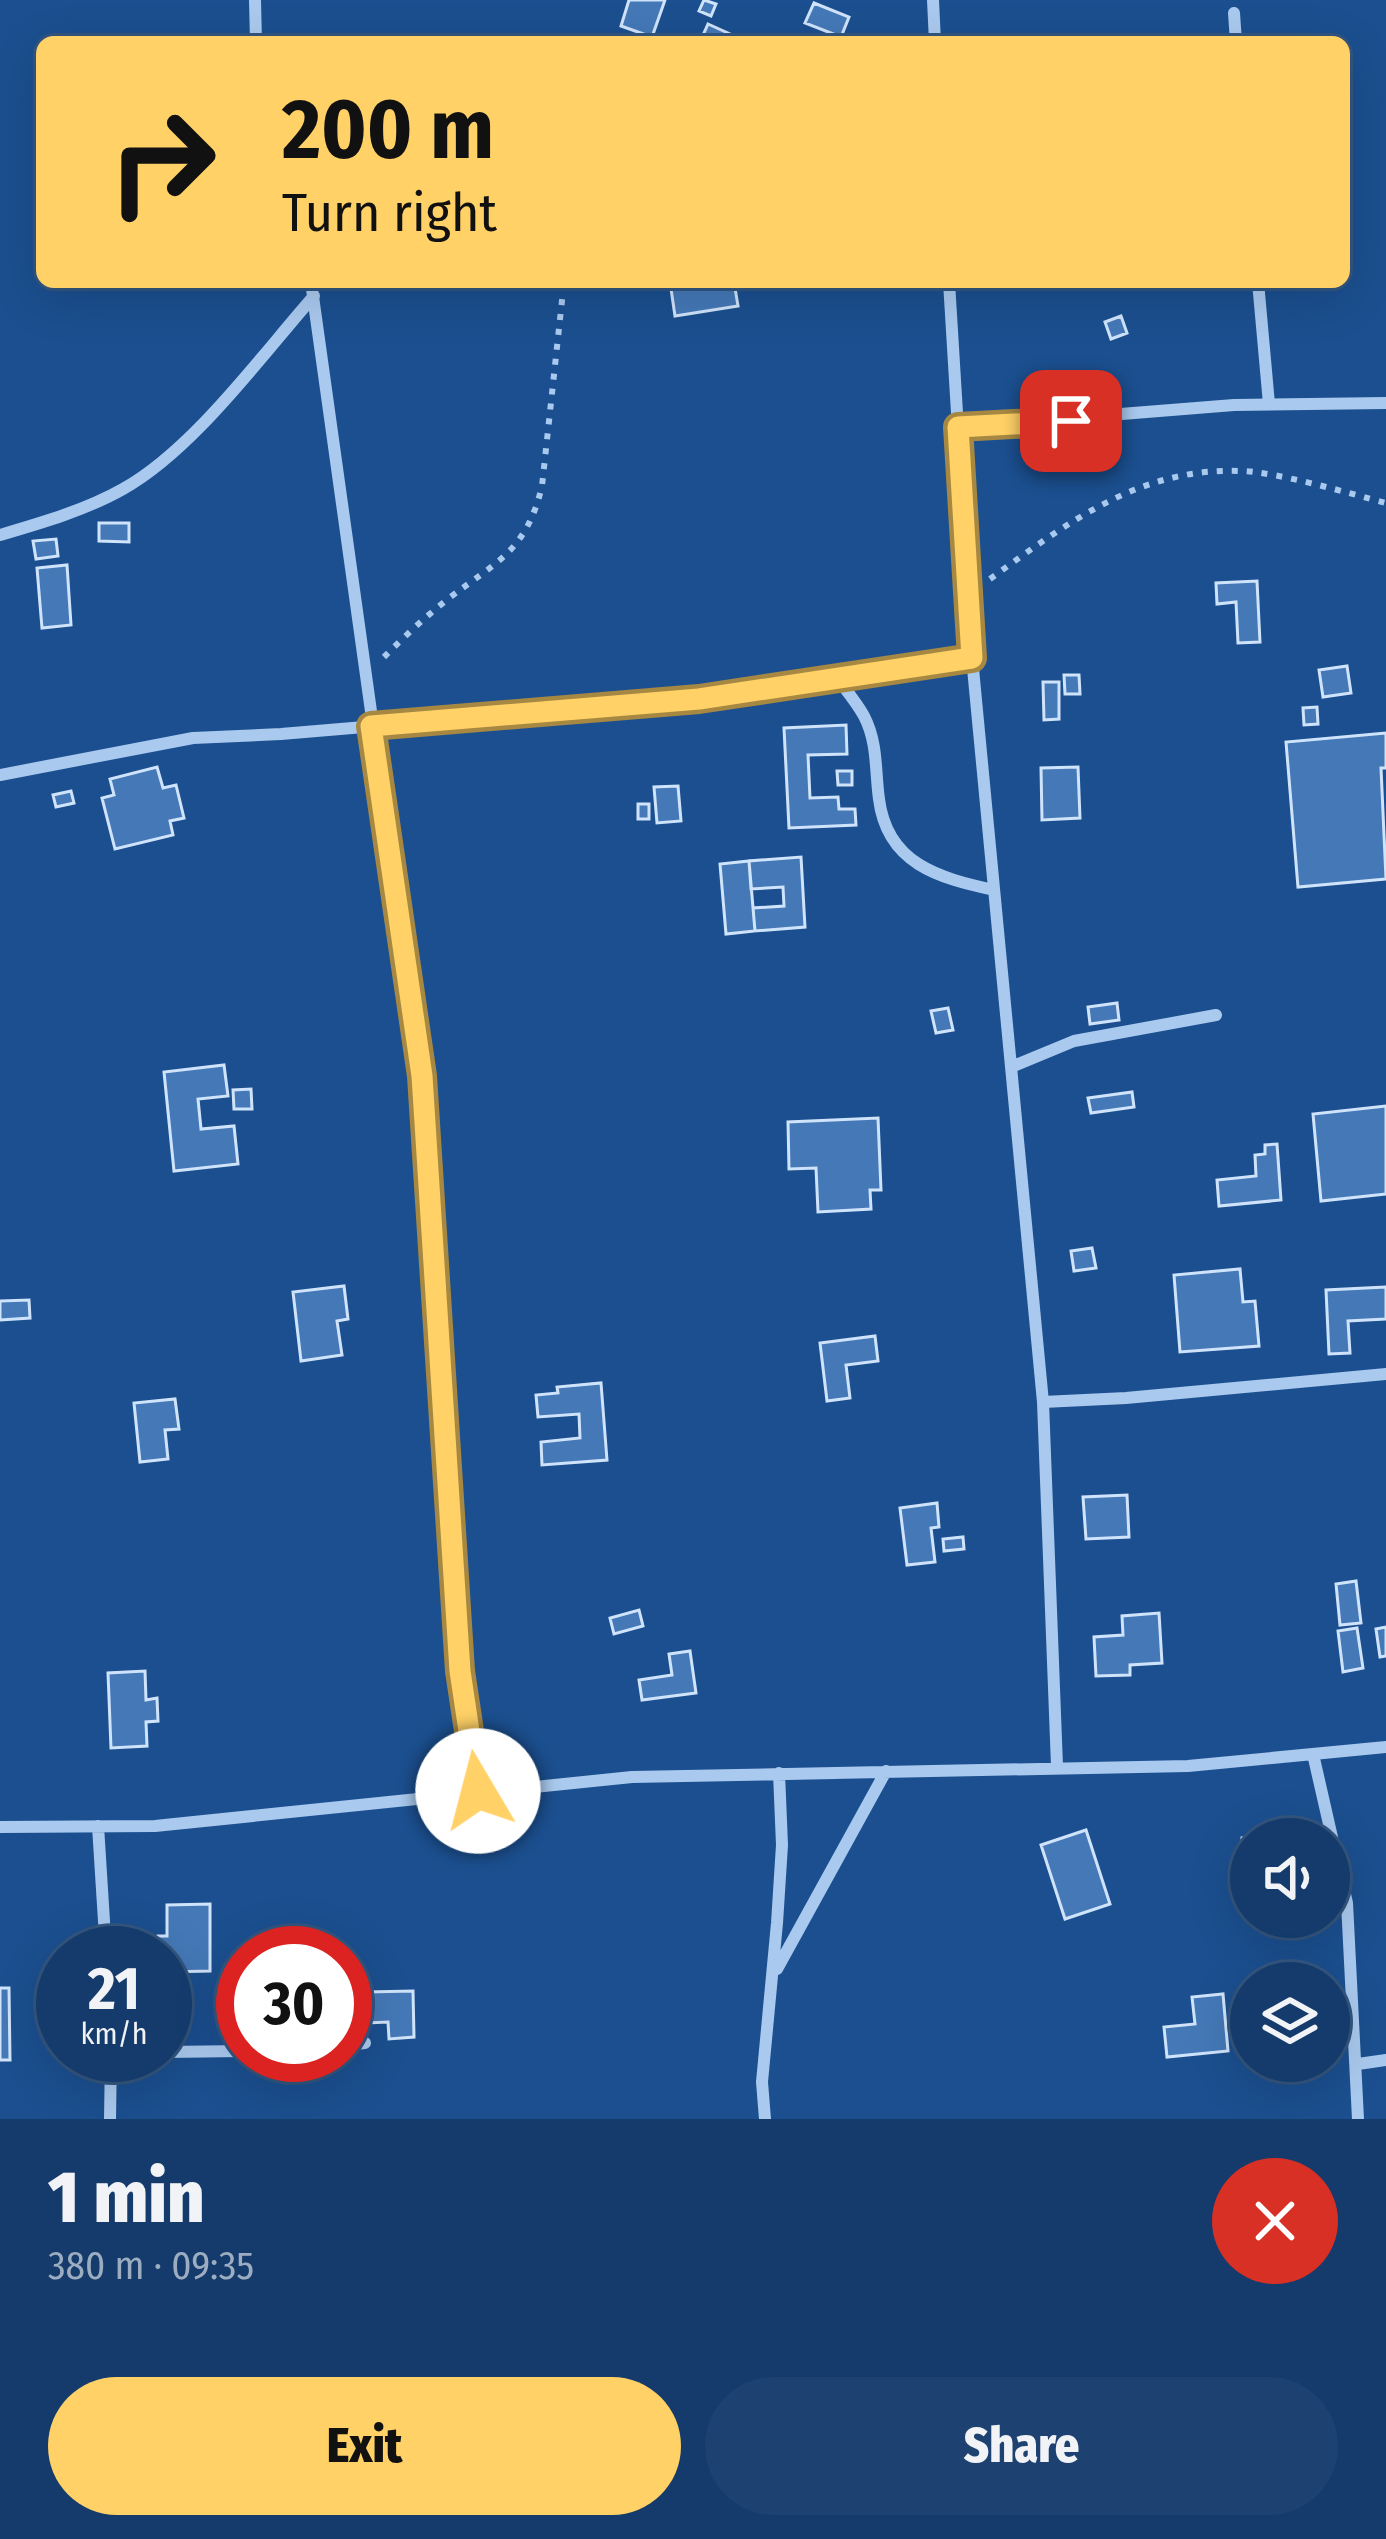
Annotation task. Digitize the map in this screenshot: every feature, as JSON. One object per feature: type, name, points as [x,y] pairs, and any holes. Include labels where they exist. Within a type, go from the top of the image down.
[{"type":"street","points":[[255,0],[256,36]]},
{"type":"street","points":[[933,0],[935,36]]},
{"type":"street","points":[[1234,13],[1236,36]]},
{"type":"street","points":[[950,288],[972,658],[1043,1402],[1057,1766]]},
{"type":"street","points":[[1259,288],[1269,404]]},
{"type":"street","points":[[313,289],[422,1076],[460,1671],[478,1791]]},
{"type":"street","points":[[0,535],[124,489],[190,436],[313,289]]},
{"type":"street","points":[[958,427],[1269,404],[1386,403]]},
{"type":"street","points":[[0,775],[193,738],[699,699],[972,658]]},
{"type":"street","points":[[837,678],[864,717],[878,765],[879,802],[898,850],[916,867],[946,880],[994,890]]},
{"type":"street","points":[[1011,1067],[1074,1041],[1216,1015]]},
{"type":"street","points":[[1043,1402],[1386,1374]]},
{"type":"street","points":[[0,1827],[155,1826],[632,1777],[1188,1766],[1386,1747]]},
{"type":"street","points":[[1312,1754],[1347,1903],[1358,2119]]},
{"type":"street","points":[[773,1977],[886,1771]]},
{"type":"street","points":[[765,2119],[762,2082],[782,1846],[779,1773]]},
{"type":"street","points":[[98,1826],[104,1926]]},
{"type":"street","points":[[1358,2064],[1386,2060]]},
{"type":"street","points":[[110,2119],[111,2082]]},
{"type":"path","points":[[364,677],[431,612],[502,561],[534,516],[542,485],[563,288]]},
{"type":"path","points":[[968,595],[1076,517],[1159,478],[1242,471],[1386,503]]},
{"type":"building","points":[[629,0],[665,0],[652,36],[621,26]]},
{"type":"building","points":[[704,0],[716,4],[711,16],[699,11]]},
{"type":"building","points":[[814,3],[849,17],[841,36],[805,23]]},
{"type":"building","points":[[708,24],[730,34],[729,36],[703,36]]},
{"type":"building","points":[[671,288],[735,288],[738,306],[675,316]]},
{"type":"building","points":[[1121,316],[1127,333],[1111,339],[1105,322]]},
{"type":"building","points":[[99,523],[129,523],[129,542],[99,541]]},
{"type":"building","points":[[56,539],[58,556],[36,559],[33,541]]},
{"type":"building","points":[[67,565],[71,625],[42,628],[37,568]]},
{"type":"building","points":[[1257,581],[1260,642],[1238,643],[1236,602],[1217,604],[1216,583]]},
{"type":"building","points":[[1347,666],[1351,693],[1323,697],[1319,670]]},
{"type":"building","points":[[1064,675],[1079,675],[1080,694],[1065,694]]},
{"type":"building","points":[[1043,682],[1059,682],[1059,719],[1044,720]]},
{"type":"building","points":[[1317,707],[1318,724],[1304,725],[1303,708]]},
{"type":"building","points":[[846,725],[847,754],[808,755],[810,798],[838,797],[839,809],[855,809],[856,825],[789,828],[784,728]]},
{"type":"building","points":[[1386,733],[1386,768],[1381,768],[1386,879],[1298,887],[1286,742]]},
{"type":"building","points":[[157,767],[163,788],[176,785],[184,818],[170,821],[173,835],[115,849],[102,798],[114,795],[110,779]]},
{"type":"building","points":[[1078,767],[1080,818],[1042,820],[1041,768]]},
{"type":"building","points":[[837,771],[852,771],[852,785],[838,785]]},
{"type":"building","points":[[678,786],[681,821],[657,823],[654,787]]},
{"type":"building","points":[[71,791],[74,803],[56,807],[53,795]]},
{"type":"building","points":[[638,804],[649,804],[649,819],[638,819]]},
{"type":"building","points":[[801,857],[805,927],[755,931],[753,908],[784,906],[783,887],[751,889],[749,861]]},
{"type":"building","points":[[749,861],[755,931],[726,934],[720,864]]},
{"type":"building","points":[[1117,1003],[1119,1020],[1090,1024],[1088,1007]]},
{"type":"building","points":[[948,1008],[953,1030],[936,1033],[931,1011]]},
{"type":"building","points":[[224,1065],[228,1096],[198,1099],[201,1129],[234,1126],[238,1164],[174,1171],[164,1072]]},
{"type":"building","points":[[251,1089],[252,1109],[234,1109],[233,1090]]},
{"type":"building","points":[[1132,1092],[1134,1107],[1091,1113],[1088,1098]]},
{"type":"building","points":[[1386,1106],[1386,1194],[1321,1201],[1313,1114]]},
{"type":"building","points":[[878,1118],[881,1190],[870,1190],[871,1209],[818,1212],[816,1168],[789,1169],[788,1122]]},
{"type":"building","points":[[1277,1144],[1281,1200],[1219,1206],[1217,1180],[1256,1176],[1255,1155],[1265,1154],[1265,1145]]},
{"type":"building","points":[[1092,1248],[1096,1268],[1074,1271],[1071,1251]]},
{"type":"building","points":[[1240,1269],[1243,1302],[1255,1301],[1259,1346],[1180,1352],[1174,1275]]},
{"type":"building","points":[[344,1286],[348,1319],[337,1321],[342,1355],[301,1361],[293,1292]]},
{"type":"building","points":[[1386,1287],[1386,1319],[1348,1321],[1350,1353],[1329,1354],[1326,1290]]},
{"type":"building","points":[[29,1300],[30,1318],[0,1320],[0,1301]]},
{"type":"building","points":[[875,1336],[878,1361],[846,1365],[850,1398],[827,1401],[820,1343]]},
{"type":"building","points":[[601,1383],[607,1460],[542,1465],[541,1442],[580,1438],[579,1414],[538,1417],[536,1395],[558,1393],[557,1387]]},
{"type":"building","points":[[175,1399],[179,1429],[165,1430],[168,1459],[140,1462],[134,1403]]},
{"type":"building","points":[[1127,1495],[1129,1537],[1086,1539],[1083,1497]]},
{"type":"building","points":[[937,1503],[939,1527],[931,1528],[935,1562],[907,1565],[900,1508]]},
{"type":"building","points":[[963,1537],[964,1549],[944,1551],[943,1539]]},
{"type":"building","points":[[1356,1581],[1361,1623],[1340,1625],[1336,1584]]},
{"type":"building","points":[[639,1610],[643,1626],[614,1634],[610,1618]]},
{"type":"building","points":[[1159,1613],[1162,1663],[1130,1665],[1130,1675],[1096,1676],[1094,1637],[1123,1635],[1122,1616]]},
{"type":"building","points":[[1386,1627],[1386,1656],[1380,1657],[1376,1629]]},
{"type":"building","points":[[1357,1628],[1363,1668],[1343,1672],[1338,1631]]},
{"type":"building","points":[[690,1651],[696,1693],[642,1700],[639,1680],[672,1675],[669,1654]]},
{"type":"building","points":[[145,1671],[146,1700],[157,1698],[158,1721],[146,1722],[147,1746],[111,1748],[108,1673]]},
{"type":"building","points":[[1086,1830],[1110,1904],[1065,1919],[1041,1845]]},
{"type":"building","points":[[210,1904],[210,1971],[192,1971],[192,1926],[167,1926],[167,1905]]},
{"type":"building","points":[[0,1988],[9,1988],[10,2060],[0,2060]]},
{"type":"building","points":[[413,1991],[414,2037],[389,2039],[388,2022],[372,2023],[372,1992]]},
{"type":"building","points":[[1223,1994],[1228,2051],[1167,2057],[1164,2027],[1195,2024],[1192,1997]]},
{"type":"route","points":[[478,1791],[460,1671],[422,1076],[371,726],[699,699],[972,658],[958,427],[1071,421]]}]
